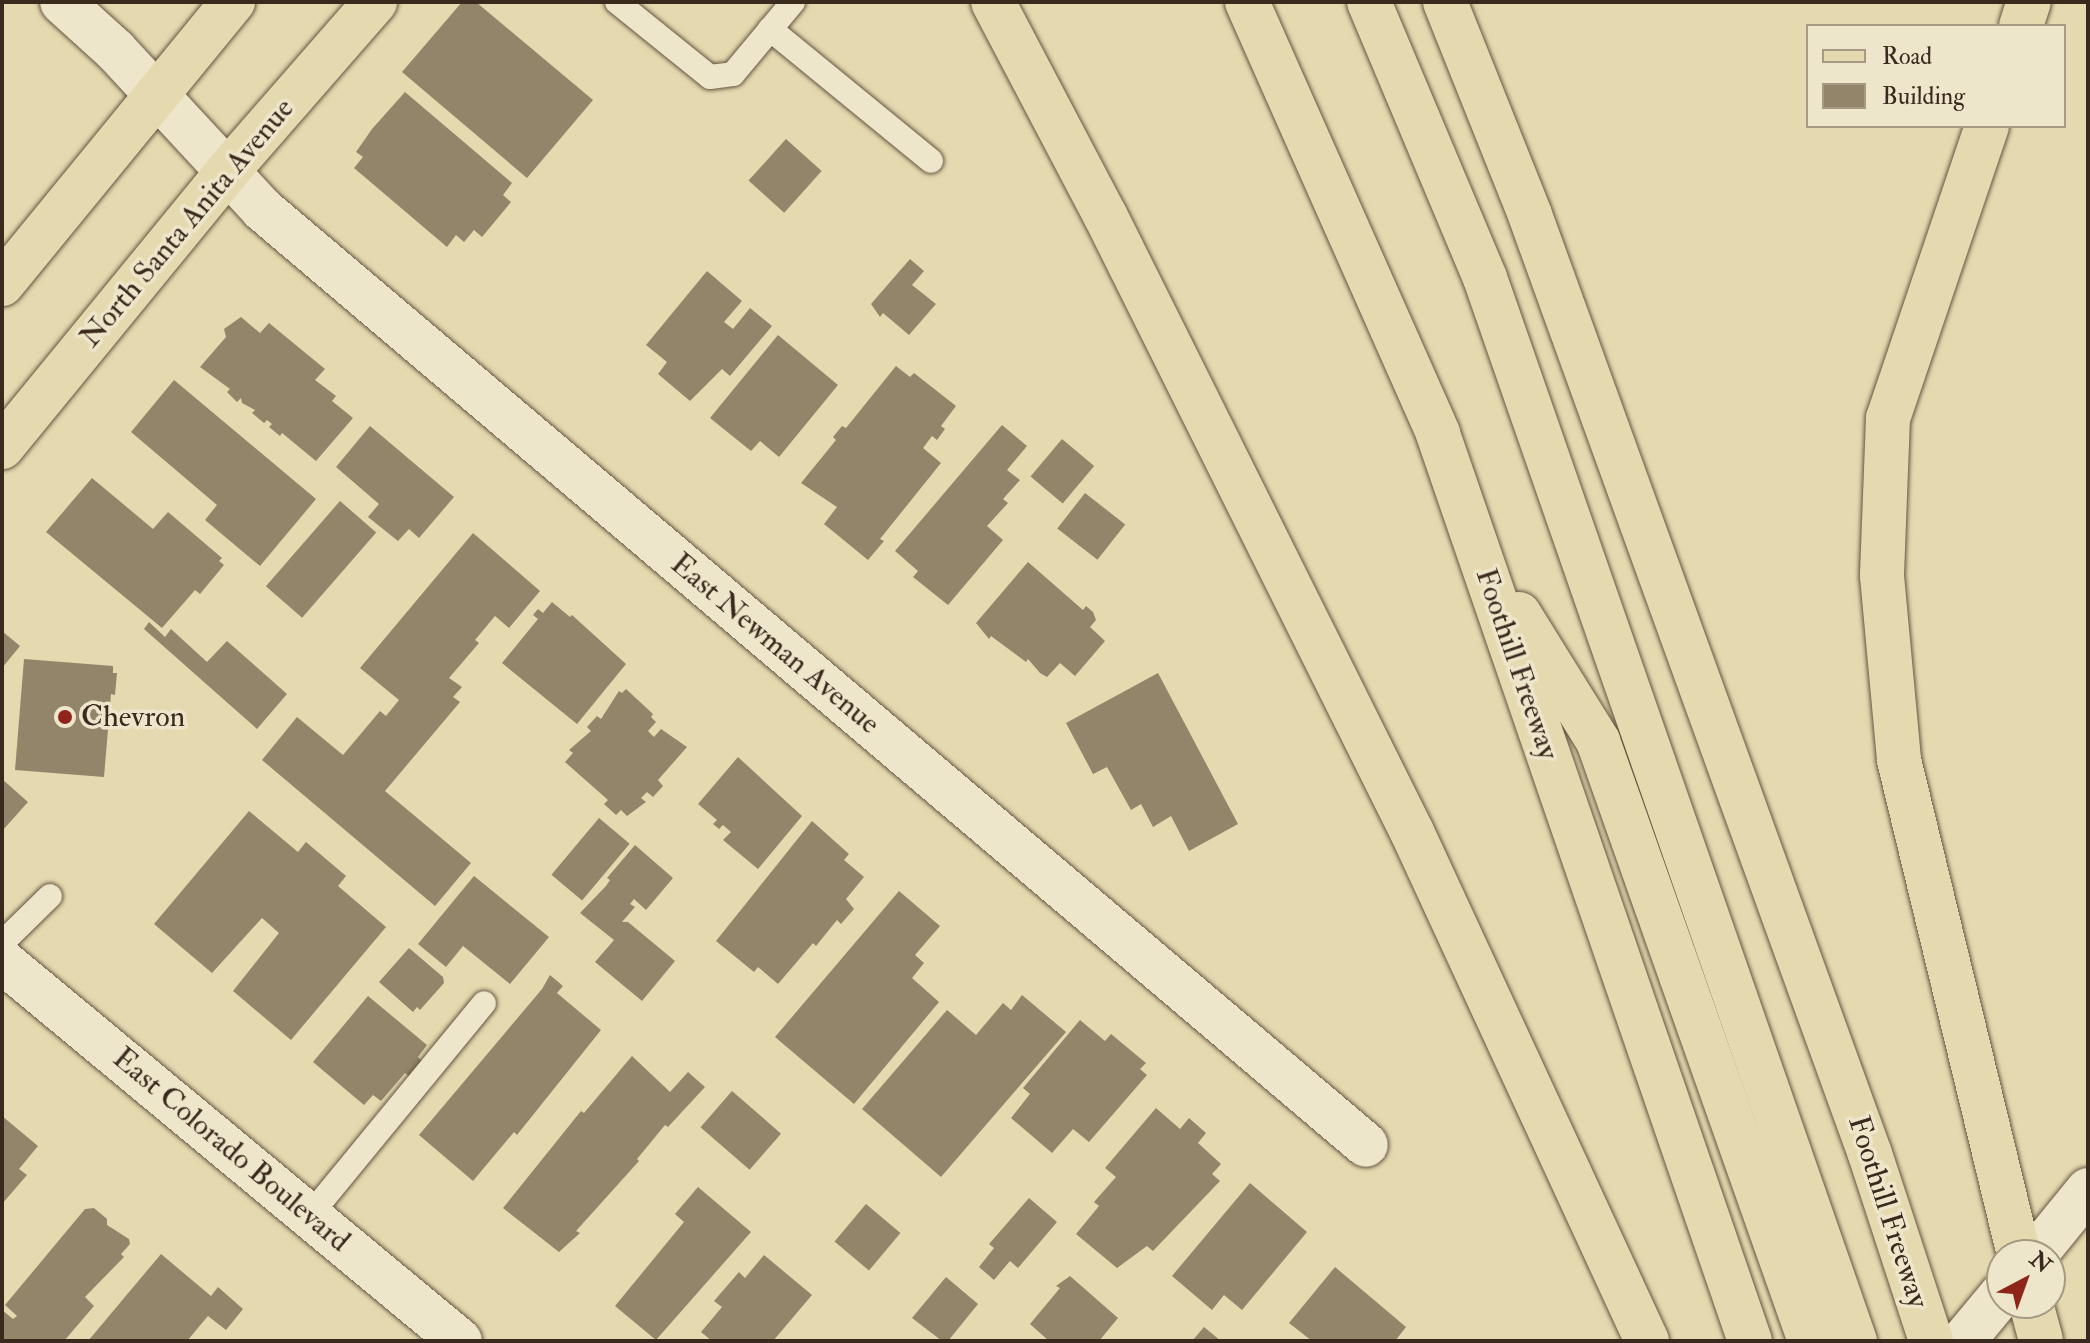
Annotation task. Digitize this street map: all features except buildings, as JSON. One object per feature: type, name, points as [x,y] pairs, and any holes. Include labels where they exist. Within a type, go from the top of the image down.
[{"type":"main road","points":[[2,284],[233,2]]},
{"type":"main road","name":"North Santa Anita Avenue","points":[[2,447],[226,173],[375,2]]},
{"type":"main road","points":[[993,2],[1112,229],[1412,832],[1647,1341]]},
{"type":"main road","name":"Foothill Freeway","points":[[1247,2],[1438,434],[1745,1325]]},
{"type":"main road","points":[[1369,2],[1485,278],[1855,1341]]},
{"type":"main road","name":"Foothill Freeway","points":[[1445,2],[1530,215],[1870,1154],[1931,1341]]},
{"type":"main road","points":[[2022,24],[2029,2]]},
{"type":"main road","points":[[1986,128],[1888,418],[1882,576],[1899,760],[2015,1239]]},
{"type":"main road","points":[[1477,547],[1598,741],[1810,1341]]},
{"type":"main road","points":[[2035,1319],[2041,1341]]},
{"type":"street","name":"East Newman Avenue","points":[[62,2],[115,50],[226,173],[276,222],[1366,1145]]},
{"type":"street","name":"East Colorado Boulevard","points":[[2,961],[460,1341]]},
{"type":"street","points":[[2048,1239],[2088,1190]]},
{"type":"street","points":[[1963,1341],[1986,1313]]},
{"type":"lane","points":[[617,2],[710,77],[733,74],[793,2]]},
{"type":"lane","points":[[770,29],[931,161]]},
{"type":"lane","points":[[2,943],[50,896]]},
{"type":"lane","points":[[310,1215],[484,1003]]},
{"type":"place","name":"Chevron","points":[[65,717]]}]
